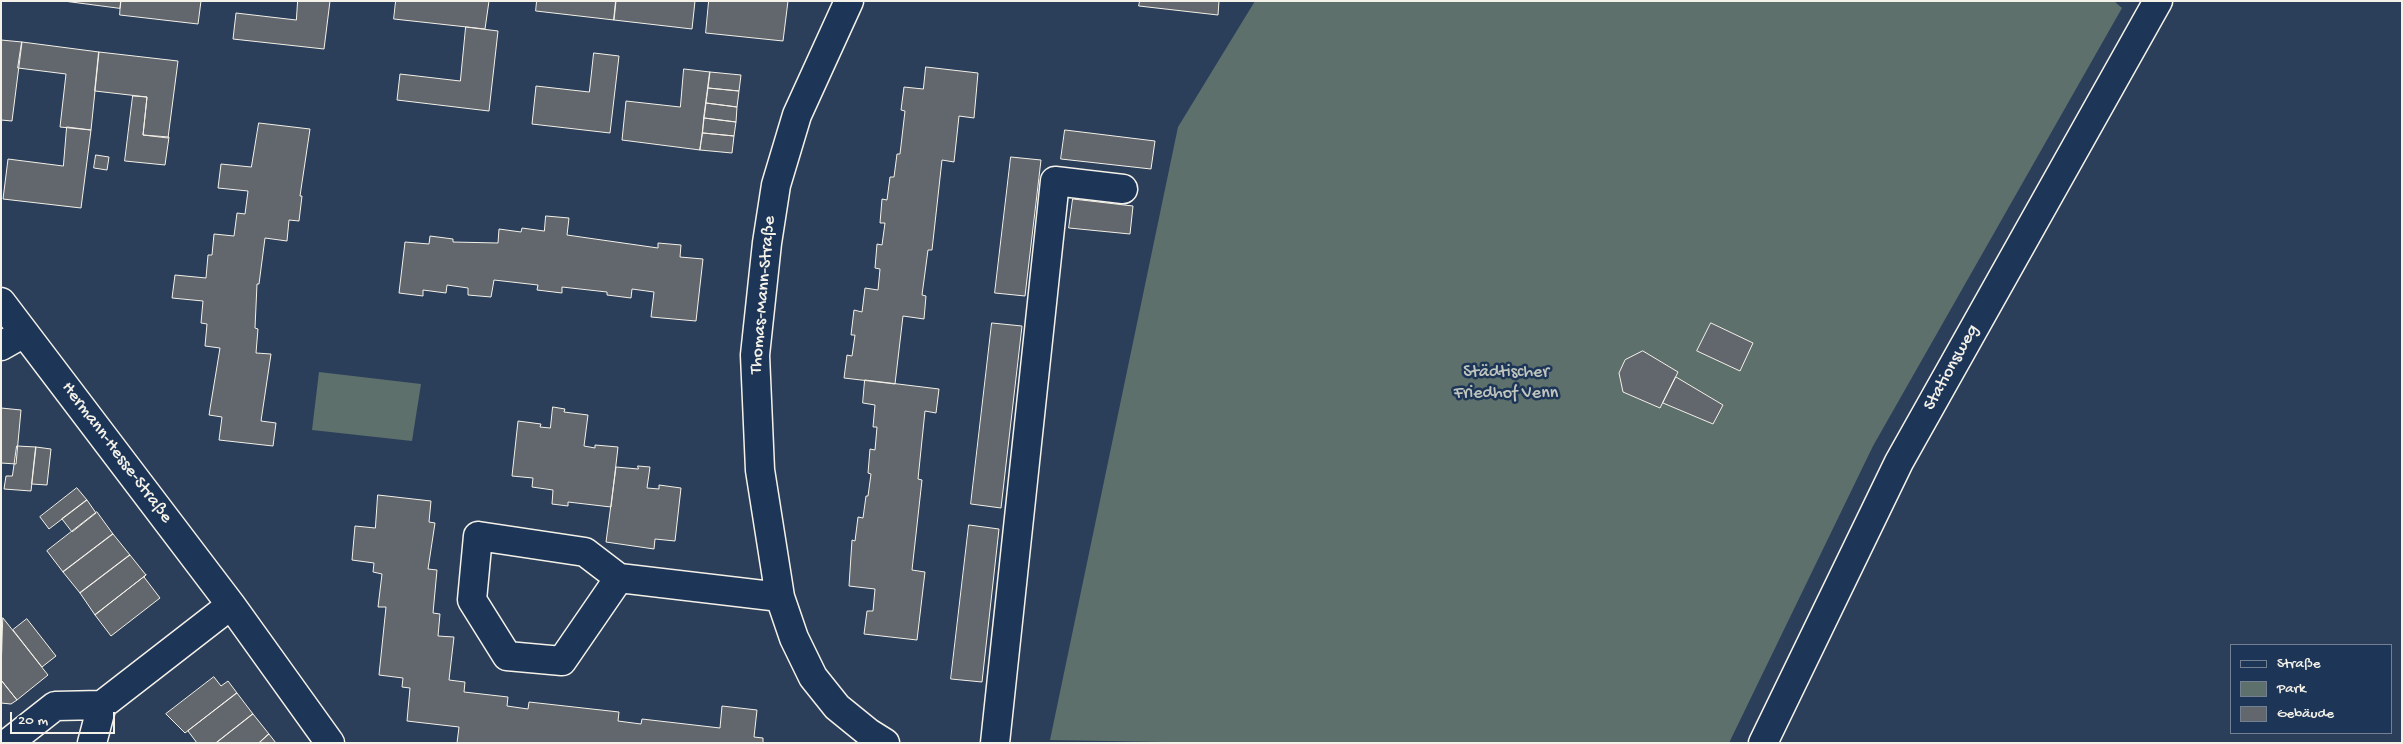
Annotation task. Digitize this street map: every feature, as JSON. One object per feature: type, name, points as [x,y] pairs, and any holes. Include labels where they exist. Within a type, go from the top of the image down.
[{"type":"street","name":"Thomas-Mann-Straße","points":[[849,1],[797,114],[776,185],[767,243],[755,355],[760,470],[780,597],[794,638],[814,677],[837,707],[869,733],[885,743]]},
{"type":"street","name":"Stationsweg","points":[[1763,743],[1899,462],[2150,4]]},
{"type":"street","points":[[995,743],[1054,181],[1123,189]]},
{"type":"street","name":"Hermann-Hesse-Straße","points":[[1,302],[13,339],[231,605],[330,743]]},
{"type":"street","points":[[619,578],[562,661],[507,656],[472,600],[478,536],[585,552],[619,578],[780,597]]},
{"type":"street","points":[[8,743],[55,706],[102,705],[231,605]]},
{"type":"street","points":[[92,743],[102,705]]},
{"type":"green space","name":"Städtischer Friedhof Venn","points":[[1255,1],[2114,1],[2122,8],[1873,446],[1729,743],[1220,743],[1050,740],[1178,127]]},
{"type":"green space","points":[[319,372],[421,384],[412,441],[312,430]]},
{"type":"building","points":[[64,1],[121,1],[120,8]]},
{"type":"building","points":[[121,1],[201,1],[198,24],[120,15]]},
{"type":"building","points":[[298,1],[330,1],[324,49],[233,39],[236,13],[296,20]]},
{"type":"building","points":[[396,1],[489,1],[485,29],[394,19]]},
{"type":"building","points":[[537,1],[616,1],[614,20],[536,11]]},
{"type":"building","points":[[616,1],[695,1],[692,29],[614,20]]},
{"type":"building","points":[[709,1],[788,1],[783,41],[706,33]]},
{"type":"building","points":[[1140,1],[1219,1],[1218,15],[1139,6]]},
{"type":"building","points":[[466,27],[498,31],[489,111],[397,100],[400,74],[460,81]]},
{"type":"building","points":[[1,40],[22,42],[12,121],[1,120]]},
{"type":"building","points":[[22,42],[99,52],[91,130],[60,127],[66,74],[18,68]]},
{"type":"building","points":[[99,52],[178,61],[168,138],[143,135],[147,97],[95,91]]},
{"type":"building","points":[[594,53],[619,56],[610,133],[532,124],[536,86],[589,92]]},
{"type":"building","points":[[926,67],[978,73],[974,118],[959,116],[954,162],[942,160],[932,250],[928,250],[922,295],[926,296],[924,319],[903,316],[895,384],[844,378],[847,355],[852,356],[855,335],[851,335],[854,310],[862,312],[865,288],[878,290],[880,269],[875,268],[877,244],[882,245],[885,223],[880,223],[882,199],[887,200],[890,177],[894,177],[897,154],[900,154],[905,111],[901,110],[904,87],[923,89]]},
{"type":"building","points":[[684,69],[710,72],[700,150],[622,140],[626,101],[680,107]]},
{"type":"building","points":[[710,72],[741,75],[739,91],[708,88]]},
{"type":"building","points":[[708,88],[739,91],[737,107],[706,103]]},
{"type":"building","points":[[133,96],[147,97],[143,135],[169,137],[165,165],[125,161]]},
{"type":"building","points":[[706,103],[737,107],[736,122],[704,118]]},
{"type":"building","points":[[704,118],[736,122],[734,136],[703,133]]},
{"type":"building","points":[[259,123],[310,129],[300,196],[302,196],[299,221],[289,220],[287,241],[265,238],[259,284],[257,284],[255,328],[258,329],[256,353],[271,354],[261,421],[276,423],[273,446],[219,440],[222,417],[209,415],[220,348],[205,346],[207,324],[201,323],[203,301],[172,298],[175,275],[206,278],[208,255],[212,255],[214,234],[234,236],[237,213],[245,214],[248,191],[218,188],[221,164],[251,167]]},
{"type":"building","points":[[67,127],[91,130],[81,208],[3,199],[8,159],[63,166]]},
{"type":"building","points":[[1065,130],[1155,141],[1151,169],[1061,159]]},
{"type":"building","points":[[703,133],[734,136],[732,153],[700,150]]},
{"type":"building","points":[[96,155],[109,157],[107,170],[94,168]]},
{"type":"building","points":[[1011,157],[1041,160],[1025,296],[995,293]]},
{"type":"building","points":[[1073,199],[1133,206],[1130,234],[1069,228]]},
{"type":"building","points":[[546,216],[569,218],[567,235],[658,248],[658,243],[681,245],[680,257],[703,259],[696,321],[651,317],[654,292],[632,289],[631,298],[607,295],[607,292],[562,287],[562,293],[537,290],[538,285],[494,280],[491,297],[468,295],[468,288],[447,285],[446,293],[423,290],[423,296],[399,293],[405,242],[429,244],[430,236],[453,239],[453,242],[498,243],[499,229],[521,232],[522,228],[544,231]]},
{"type":"building","points":[[992,323],[1022,326],[1001,508],[971,504]]},
{"type":"building","points":[[1711,323],[1753,343],[1740,371],[1697,351]]},
{"type":"building","points":[[1643,351],[1678,372],[1660,408],[1623,392],[1619,373],[1625,360]]},
{"type":"building","points":[[1676,377],[1723,405],[1713,424],[1663,403]]},
{"type":"building","points":[[865,380],[939,389],[936,413],[925,411],[918,479],[922,480],[912,570],[925,572],[917,640],[864,634],[867,611],[873,611],[875,589],[849,586],[852,540],[855,541],[858,517],[863,518],[866,496],[868,496],[871,474],[868,473],[870,449],[875,450],[877,427],[873,427],[875,405],[863,403]]},
{"type":"building","points":[[553,407],[565,409],[564,412],[588,415],[584,446],[595,448],[595,445],[618,447],[611,507],[568,502],[568,506],[552,504],[553,490],[532,487],[533,478],[512,476],[518,421],[541,424],[540,427],[550,428]]},
{"type":"building","points":[[1,408],[21,410],[16,464],[1,463]]},
{"type":"building","points":[[17,446],[36,447],[31,491],[4,489],[6,476],[12,476]]},
{"type":"building","points":[[36,447],[51,449],[47,485],[32,484]]},
{"type":"building","points":[[638,466],[650,467],[647,488],[659,489],[659,485],[681,488],[675,541],[655,539],[654,549],[606,542],[616,467],[638,469]]},
{"type":"building","points":[[77,488],[87,500],[49,529],[40,517]]},
{"type":"building","points":[[378,495],[431,501],[429,522],[435,523],[428,569],[437,570],[433,613],[440,614],[438,636],[454,637],[449,680],[465,682],[464,692],[508,697],[507,706],[528,709],[529,702],[619,712],[618,721],[641,724],[642,719],[720,728],[722,706],[757,710],[754,737],[763,738],[763,743],[457,743],[459,727],[407,721],[410,688],[402,687],[403,678],[379,675],[386,607],[378,607],[382,574],[373,572],[374,563],[352,560],[355,526],[375,528]]},
{"type":"building","points":[[87,500],[96,513],[72,532],[62,519]]},
{"type":"building","points":[[97,512],[113,534],[63,572],[47,551]]},
{"type":"building","points":[[969,525],[999,529],[982,682],[951,679]]},
{"type":"building","points":[[113,534],[130,555],[80,593],[63,572]]},
{"type":"building","points":[[130,555],[146,575],[95,615],[80,593]]},
{"type":"building","points":[[146,575],[144,577],[160,598],[111,636],[95,615]]},
{"type":"building","points":[[3,618],[48,675],[17,700],[1,680]]},
{"type":"building","points":[[27,619],[56,656],[42,667],[13,630]]},
{"type":"building","points":[[214,677],[221,686],[228,681],[237,693],[185,733],[166,714]]},
{"type":"building","points":[[1,680],[17,700],[11,704],[1,703]]},
{"type":"building","points":[[237,693],[253,714],[216,743],[197,743],[188,731]]},
{"type":"building","points":[[253,714],[269,734],[259,743],[216,743]]},
{"type":"building","points":[[269,734],[276,743],[259,743]]}]
